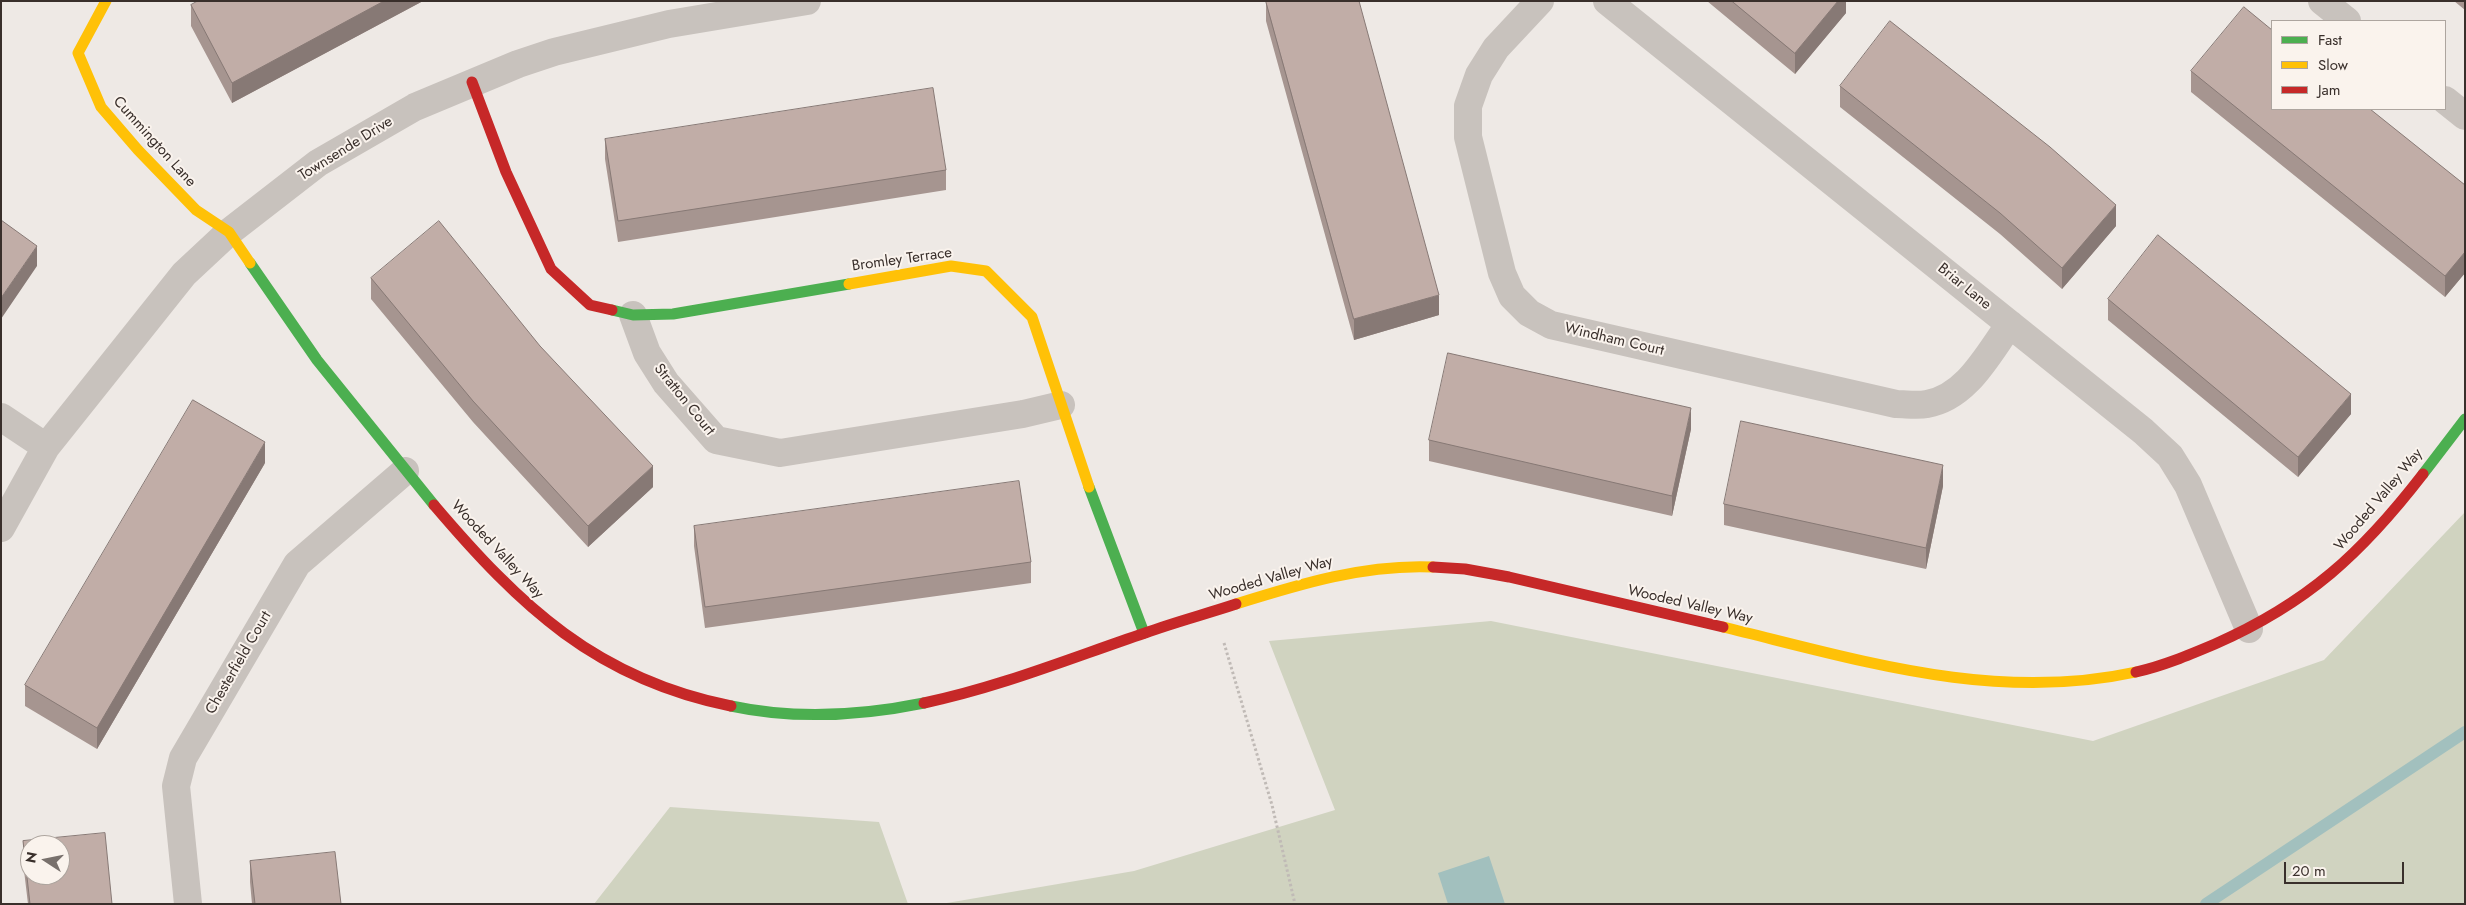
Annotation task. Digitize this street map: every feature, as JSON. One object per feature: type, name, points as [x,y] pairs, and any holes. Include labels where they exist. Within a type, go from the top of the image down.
[{"type":"street","name":"Cummington Lane","points":[[106,1],[78,53],[101,107],[138,150],[196,210],[229,232]]},
{"type":"street","name":"Townsende Drive","points":[[1,528],[46,447],[184,274],[229,232],[334,153],[415,107],[472,82],[554,52],[669,24],[807,1]]},
{"type":"street","name":"Windham Court","points":[[1540,1],[1496,48],[1479,75],[1468,106],[1468,137],[1502,273],[1512,296],[1529,313],[1551,325],[1896,404],[1927,404],[1949,397],[1968,381],[2010,324]]},
{"type":"street","name":"Briar Lane","points":[[1608,1],[2143,431],[2170,456],[2188,486],[2249,629]]},
{"type":"street","points":[[2322,1],[2346,20]]},
{"type":"street","points":[[472,82],[506,172],[551,268],[590,306],[633,316]]},
{"type":"street","points":[[2446,101],[2465,116]]},
{"type":"street","name":"Wooded Valley Way","points":[[229,232],[317,360],[376,431],[405,471],[510,590],[546,621],[583,648],[624,671],[667,689],[710,702],[754,711],[799,715],[842,716],[929,703],[996,685],[1144,633],[1297,585],[1339,574],[1423,567],[1465,569],[1509,577],[1888,666],[1965,679],[2016,683],[2068,682],[2146,670],[2186,656],[2249,629],[2300,599],[2363,547],[2465,419]]},
{"type":"street","name":"Bromley Terrace","points":[[633,316],[674,314],[951,266],[986,271],[1032,317],[1113,555],[1144,633]]},
{"type":"street","name":"Stratton Court","points":[[633,316],[648,353],[666,383],[716,440],[780,453],[1023,414],[1061,405]]},
{"type":"street","points":[[1,417],[46,447]]},
{"type":"street","name":"Chesterfield Court","points":[[188,904],[176,786],[183,758],[297,564],[405,471]]},
{"type":"path","points":[[1214,611],[1272,805],[1295,904]]},
{"type":"green space","points":[[2465,512],[2465,904],[941,904],[1134,871],[1335,810],[1269,641],[1491,621],[2093,741],[2324,660]]},
{"type":"green space","points":[[670,807],[879,822],[908,904],[594,904]]},
{"type":"water","points":[[1489,856],[1505,904],[1448,904],[1438,873]]},
{"type":"building","points":[[198,1],[384,1],[232,83],[191,5]]},
{"type":"building","points":[[1266,1],[1359,1],[1439,295],[1354,319]]},
{"type":"building","points":[[1732,1],[1838,1],[1795,53]]},
{"type":"building","points":[[2244,7],[2271,29],[2271,110],[2371,110],[2465,185],[2465,252],[2445,276],[2191,71]]},
{"type":"building","points":[[1890,21],[2050,147],[2116,205],[2062,268],[2000,213],[1840,86]]},
{"type":"building","points":[[933,88],[946,170],[618,221],[605,139]]},
{"type":"building","points":[[1,220],[37,246],[1,298]]},
{"type":"building","points":[[439,221],[540,346],[653,466],[588,526],[473,401],[371,278]]},
{"type":"building","points":[[2158,235],[2351,394],[2298,457],[2108,299]]},
{"type":"building","points":[[1448,353],[1691,408],[1672,496],[1429,440]]},
{"type":"building","points":[[193,400],[265,442],[97,728],[25,685]]},
{"type":"building","points":[[1741,421],[1943,465],[1926,548],[1724,504]]},
{"type":"building","points":[[1019,481],[1031,562],[705,607],[694,526]]},
{"type":"building","points":[[105,833],[112,904],[30,904],[28,885],[70,885],[70,836]]},
{"type":"building","points":[[335,852],[341,904],[255,904],[250,861]]},
{"type":"waterway","points":[[2206,904],[2465,732]]},
{"type":"traffic: fast","points":[[250,263],[317,360],[434,505]]},
{"type":"traffic: fast","points":[[612,310],[633,315],[673,314],[849,284]]},
{"type":"traffic: fast","points":[[2423,474],[2465,419]]},
{"type":"traffic: fast","points":[[1089,487],[1144,633]]},
{"type":"traffic: fast","points":[[731,706],[780,713],[828,715],[876,711],[924,703]]},
{"type":"traffic: slow","points":[[106,1],[78,53],[101,107],[138,150],[196,210],[229,232],[250,263]]},
{"type":"traffic: slow","points":[[849,284],[951,266],[986,271],[1032,317],[1089,487]]},
{"type":"traffic: slow","points":[[1236,604],[1284,589],[1358,572],[1408,567],[1433,567]]},
{"type":"traffic: slow","points":[[1723,627],[1876,664],[1928,674],[1979,680],[2031,683],[2083,680],[2136,672]]},
{"type":"traffic: jam","points":[[472,82],[506,172],[551,269],[590,305],[612,310]]},
{"type":"traffic: jam","points":[[2136,672],[2186,656],[2215,644],[2248,628],[2306,593],[2355,552],[2378,528],[2423,474]]},
{"type":"traffic: jam","points":[[434,505],[498,575],[530,606],[564,633],[600,657],[640,677],[683,694],[731,706]]},
{"type":"traffic: jam","points":[[1433,567],[1465,569],[1509,577],[1723,627]]},
{"type":"traffic: jam","points":[[924,703],[980,689],[1236,604]]}]
